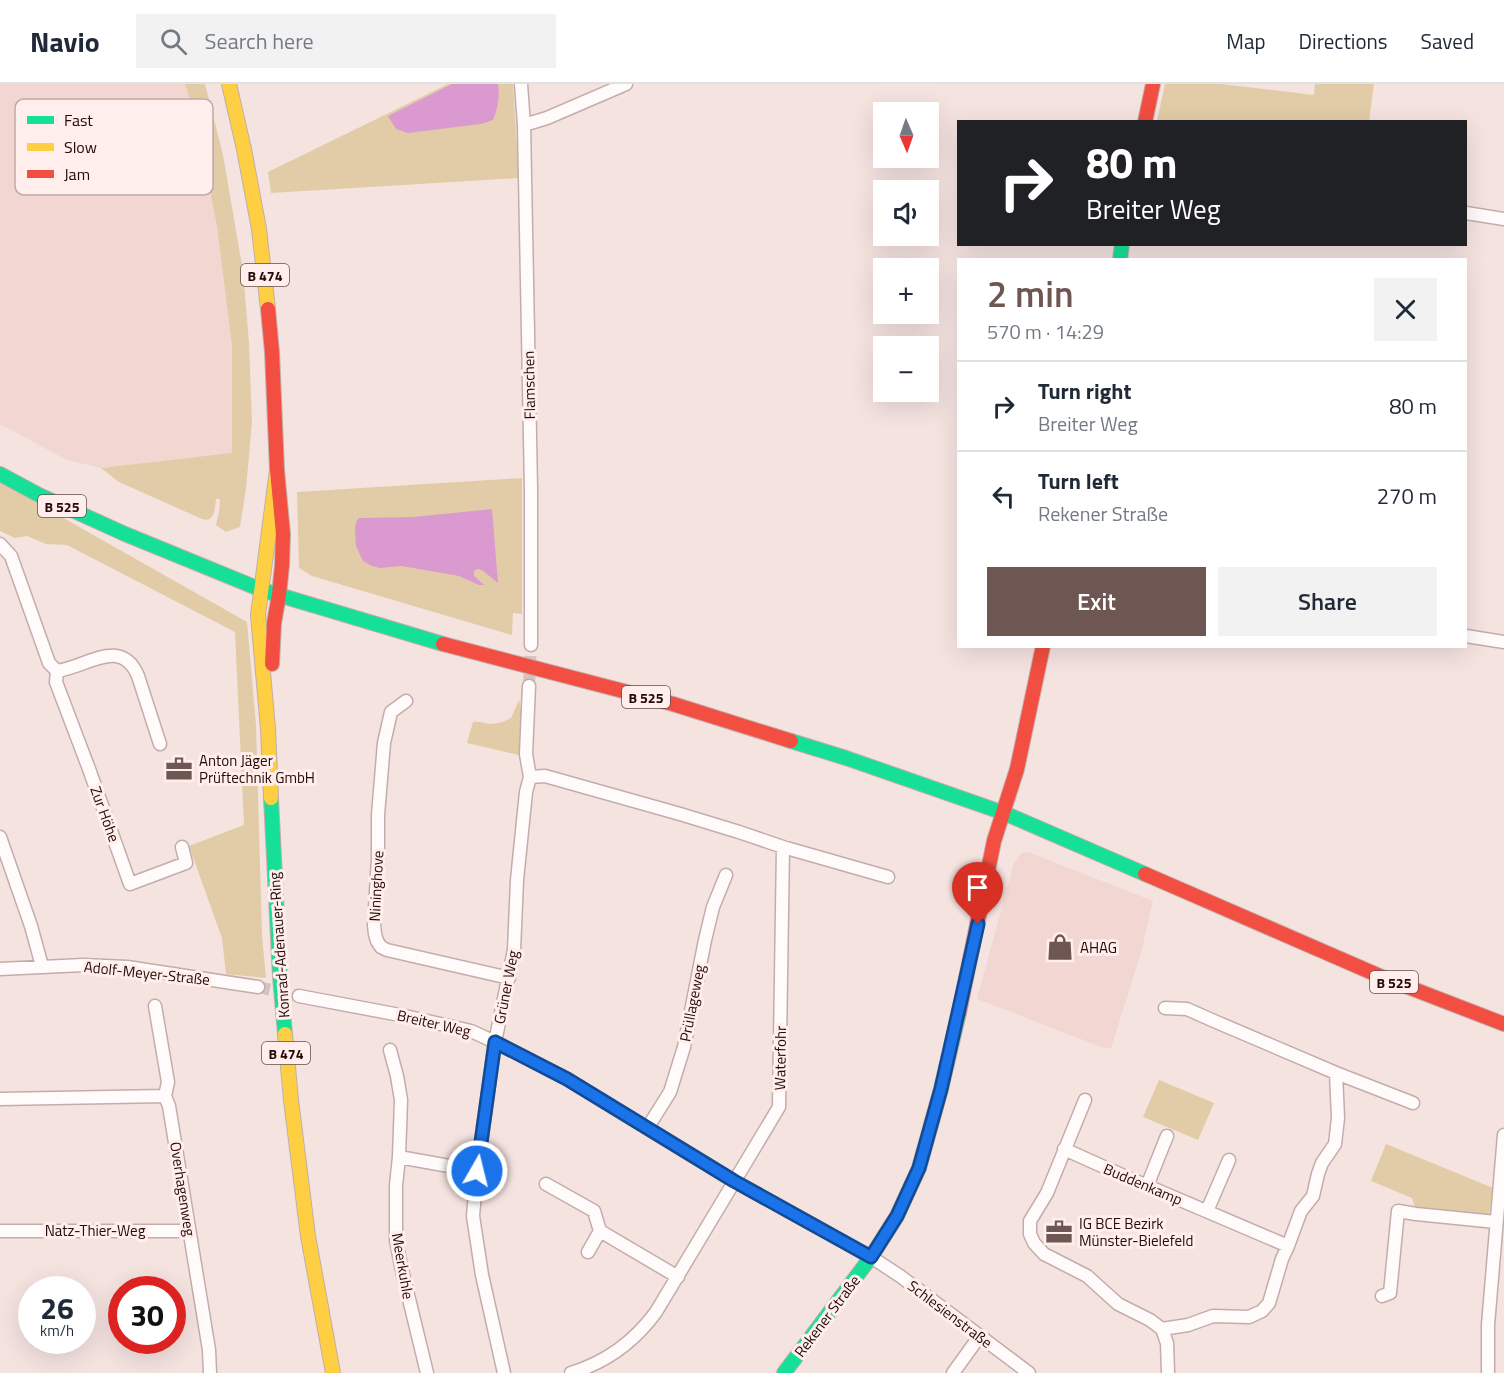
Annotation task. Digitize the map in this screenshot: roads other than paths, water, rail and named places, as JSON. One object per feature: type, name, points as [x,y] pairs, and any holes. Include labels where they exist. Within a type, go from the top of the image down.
[{"type":"main road","name":"B 474","points":[[229,84],[259,229],[274,374],[277,470],[283,534],[279,595],[274,623],[268,729]]},
{"type":"main road","points":[[1145,120],[1154,84]]},
{"type":"main road","name":"B 474","points":[[268,729],[258,615],[277,470]]},
{"type":"main road","name":"B 525","points":[[0,474],[39,495],[125,534],[262,590],[444,644],[673,704],[846,758],[1004,813],[1382,977],[1504,1024]]},
{"type":"main road","name":"Rekener Straße","points":[[789,1371],[871,1257],[897,1216],[919,1168],[941,1089],[964,991],[994,841],[1017,769],[1043,648]]},
{"type":"main road","name":"Konrad-Adenauer-Ring","points":[[268,729],[280,977],[291,1100],[309,1236],[333,1373]]},
{"type":"street","name":"Flamschen","points":[[521,84],[525,125],[531,645]]},
{"type":"street","points":[[525,125],[626,84]]},
{"type":"street","points":[[1467,213],[1504,219]]},
{"type":"street","name":"Zur Höhe","points":[[0,544],[11,556],[50,663],[57,671],[56,682],[130,884],[186,863],[182,847]]},
{"type":"street","points":[[1467,636],[1504,642]]},
{"type":"street","points":[[57,671],[115,655],[128,661],[138,676],[160,744]]},
{"type":"street","name":"Grüner Weg","points":[[504,1373],[482,1275],[473,1216],[495,1042],[514,950],[517,880],[526,792],[530,777],[526,754],[529,686]]},
{"type":"street","name":"Nininghove","points":[[406,702],[391,712],[384,743],[378,815],[375,934],[381,946],[387,950],[508,978]]},
{"type":"street","points":[[530,777],[545,776],[888,877]]},
{"type":"street","points":[[0,837],[31,926],[42,966]]},
{"type":"street","name":"Waterfohr","points":[[571,1373],[604,1360],[634,1338],[656,1312],[779,1107],[783,847]]},
{"type":"street","name":"Prüllageweg","points":[[648,1127],[670,1092],[684,1047],[710,918],[726,875]]},
{"type":"street","name":"Adolf-Meyer-Straße","points":[[0,969],[83,965],[127,967],[258,987]]},
{"type":"street","name":"Breiter Weg","points":[[299,996],[471,1031],[567,1079],[734,1181],[871,1257]]},
{"type":"street","name":"Overhagenweg","points":[[155,1006],[168,1082],[165,1096],[169,1106],[209,1350],[210,1373]]},
{"type":"street","points":[[1165,1008],[1187,1009],[1336,1073],[1413,1103]]},
{"type":"street","name":"Meerkuhle","points":[[390,1050],[401,1100],[396,1185],[396,1240],[427,1373]]},
{"type":"street","points":[[1162,1329],[1188,1325],[1213,1316],[1249,1317],[1262,1311],[1269,1303],[1282,1259],[1301,1211],[1313,1196],[1322,1163],[1335,1144],[1338,1118],[1336,1073]]},
{"type":"street","points":[[0,1099],[165,1096]]},
{"type":"street","points":[[1085,1100],[1047,1193],[1030,1221],[1030,1234],[1034,1243],[1044,1254],[1087,1276],[1118,1304],[1162,1329],[1167,1343],[1168,1373]]},
{"type":"street","points":[[1490,1372],[1488,1325],[1496,1222],[1501,1200],[1504,1135]]},
{"type":"street","points":[[1147,1186],[1167,1136]]},
{"type":"street","name":"Buddenkamp","points":[[1064,1149],[1288,1246]]},
{"type":"street","points":[[399,1157],[477,1171]]},
{"type":"street","points":[[1207,1211],[1229,1160]]},
{"type":"street","points":[[546,1184],[594,1211],[600,1231],[678,1277]]},
{"type":"street","points":[[1382,1296],[1390,1293],[1398,1211],[1496,1222]]},
{"type":"street","name":"Natz-Thier-Weg","points":[[0,1231],[189,1231]]},
{"type":"street","points":[[588,1252],[600,1231]]},
{"type":"street","name":"Schlesienstraße","points":[[871,1257],[900,1276],[1029,1373]]},
{"type":"street","points":[[953,1373],[979,1336]]},
{"type":"tunnel","points":[[529,686],[531,645]]},
{"type":"tunnel","points":[[258,987],[299,996]]},
{"type":"place","name":"Anton Jäger Prüftechnik GmbH","points":[[179,769]]},
{"type":"place","name":"AHAG","points":[[1060,947]]},
{"type":"place","name":"IG BCE Bezirk Münster-Bielefeld","points":[[1059,1232]]}]
